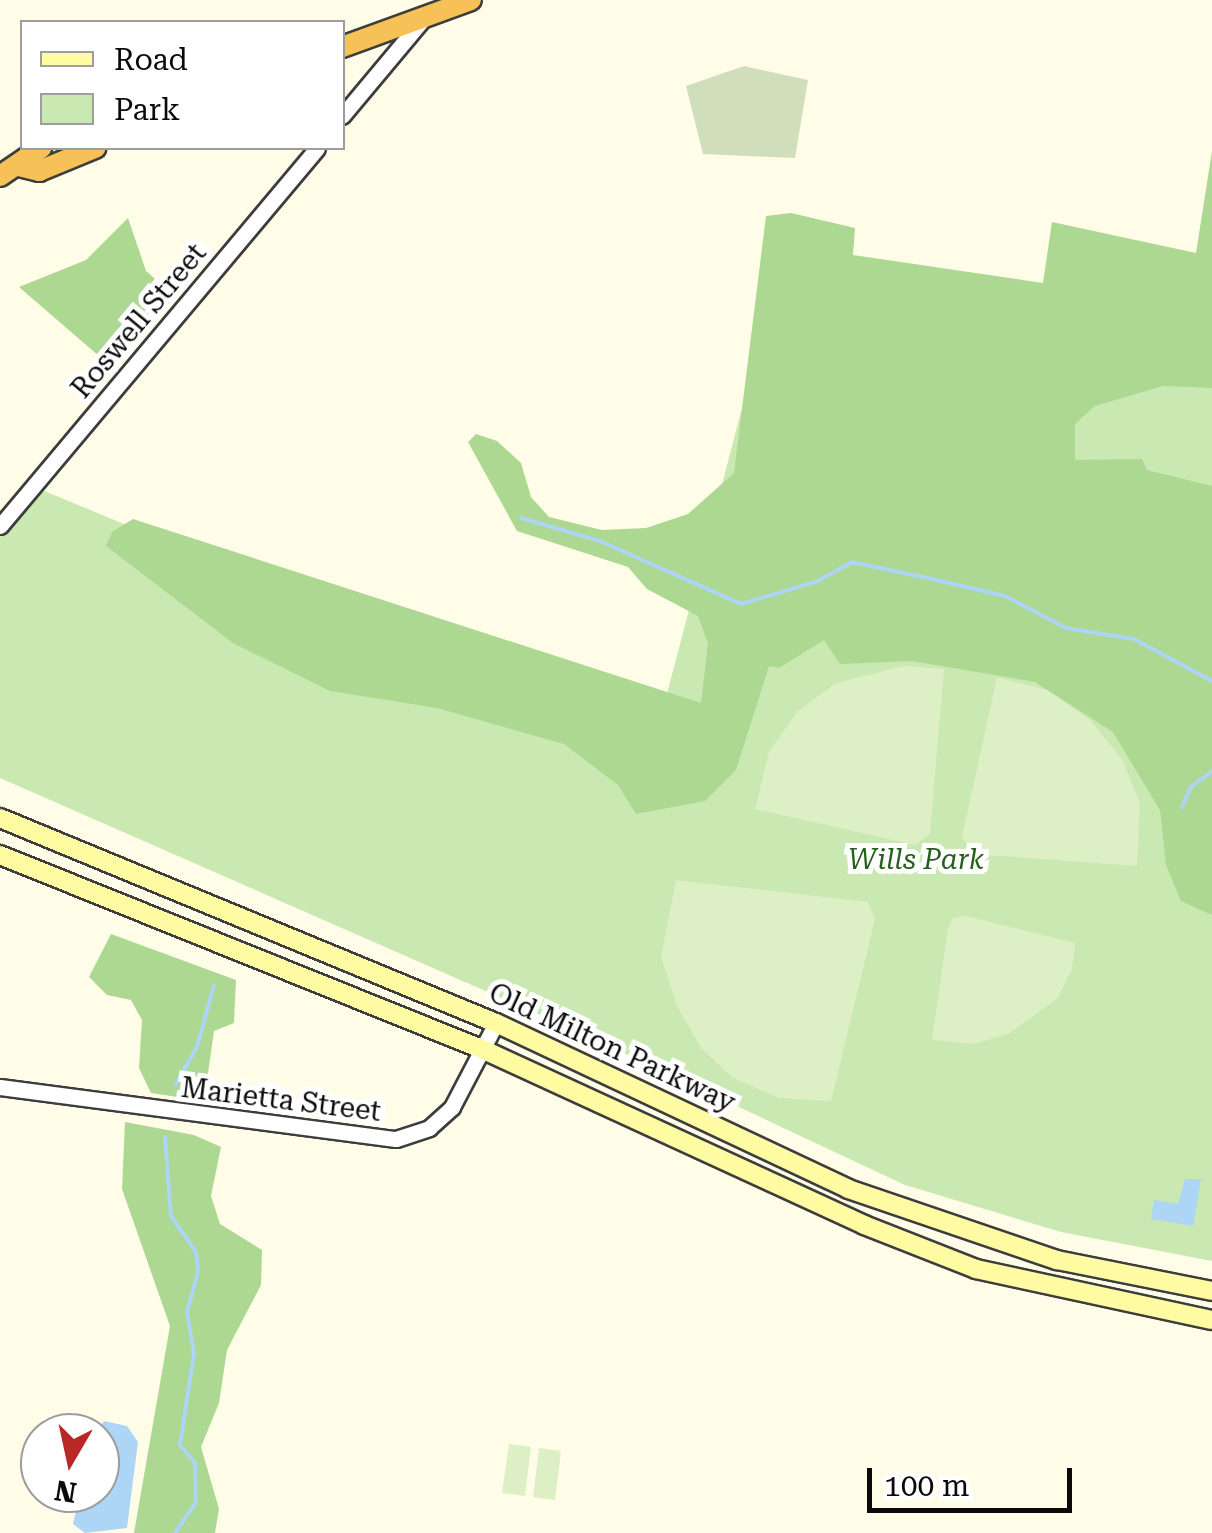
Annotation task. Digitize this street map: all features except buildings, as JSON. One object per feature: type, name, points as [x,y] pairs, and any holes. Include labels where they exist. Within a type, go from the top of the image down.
[{"type":"highway","points":[[345,46],[471,0]]},
{"type":"highway","points":[[10,171],[38,150]]},
{"type":"highway","points":[[10,171],[39,170],[90,150]]},
{"type":"main road","name":"Old Milton Parkway","points":[[0,818],[496,1023],[848,1189],[929,1220],[1056,1260],[1212,1290]]},
{"type":"main road","name":"Old Milton Parkway","points":[[0,855],[484,1050],[860,1223],[976,1269],[1212,1320]]},
{"type":"street","points":[[345,112],[424,18]]},
{"type":"street","name":"Roswell Street","points":[[0,526],[314,150]]},
{"type":"street","name":"Marietta Street","points":[[0,1087],[387,1140],[414,1135],[444,1116],[496,1023]]},
{"type":"green space","points":[[744,66],[808,80],[795,158],[703,154],[686,86]]},
{"type":"green space","points":[[1212,151],[1212,388],[1163,386],[1095,406],[1075,424],[1075,460],[1142,459],[1147,470],[1212,486],[1212,915],[1181,901],[1166,865],[1160,810],[1113,732],[1035,682],[912,661],[840,664],[824,640],[779,668],[769,666],[736,770],[705,801],[636,814],[618,785],[564,744],[437,708],[330,691],[233,643],[106,546],[112,532],[133,519],[701,703],[708,643],[698,616],[647,589],[628,567],[517,531],[468,442],[476,434],[497,441],[521,463],[531,497],[549,517],[602,530],[646,528],[688,514],[734,473],[766,216],[791,213],[855,228],[853,255],[1043,283],[1052,222],[1196,253]]},
{"type":"green space","points":[[128,218],[146,271],[175,296],[114,369],[19,287],[86,260]]},
{"type":"green space","name":"Wills Park","points":[[782,256],[1212,318],[1212,1261],[1061,1232],[905,1185],[579,1032],[0,778],[0,537],[42,490],[365,624],[664,705]]},
{"type":"green space","points":[[904,666],[944,669],[930,834],[915,845],[755,809],[769,752],[798,711],[836,683]]},
{"type":"green space","points":[[997,677],[1047,690],[1090,720],[1122,759],[1140,804],[1137,866],[972,854],[962,837]]},
{"type":"green space","points":[[676,880],[868,902],[875,919],[831,1101],[779,1098],[733,1078],[701,1048],[677,1006],[661,957]]},
{"type":"green space","points":[[966,916],[1075,943],[1072,969],[1058,998],[1010,1033],[974,1044],[932,1040],[948,929],[953,918]]},
{"type":"green space","points":[[111,934],[236,980],[234,1023],[214,1031],[204,1101],[151,1093],[139,1068],[142,1020],[131,1000],[107,995],[89,977]]},
{"type":"green space","points":[[125,1122],[194,1135],[221,1147],[211,1196],[220,1224],[262,1250],[261,1285],[227,1350],[219,1403],[201,1447],[219,1509],[215,1533],[134,1533],[170,1326],[122,1189]]},
{"type":"green space","points":[[509,1444],[531,1447],[525,1496],[502,1493]]},
{"type":"green space","points":[[539,1448],[561,1451],[555,1500],[533,1497]]},
{"type":"water","points":[[1185,1179],[1201,1179],[1193,1226],[1151,1219],[1154,1200],[1178,1204]]},
{"type":"water","points":[[120,1424],[127,1426],[138,1442],[127,1528],[85,1533],[73,1524],[75,1513],[120,1513]]},
{"type":"waterway","points":[[521,518],[600,541],[741,604],[818,581],[852,562],[1005,596],[1066,628],[1134,639],[1212,681]]},
{"type":"waterway","points":[[1182,807],[1191,787],[1212,771]]},
{"type":"waterway","points":[[176,1084],[197,1047],[214,985]]},
{"type":"waterway","points":[[165,1137],[171,1216],[196,1252],[198,1271],[187,1313],[194,1353],[180,1445],[195,1463],[196,1502],[175,1533]]}]
